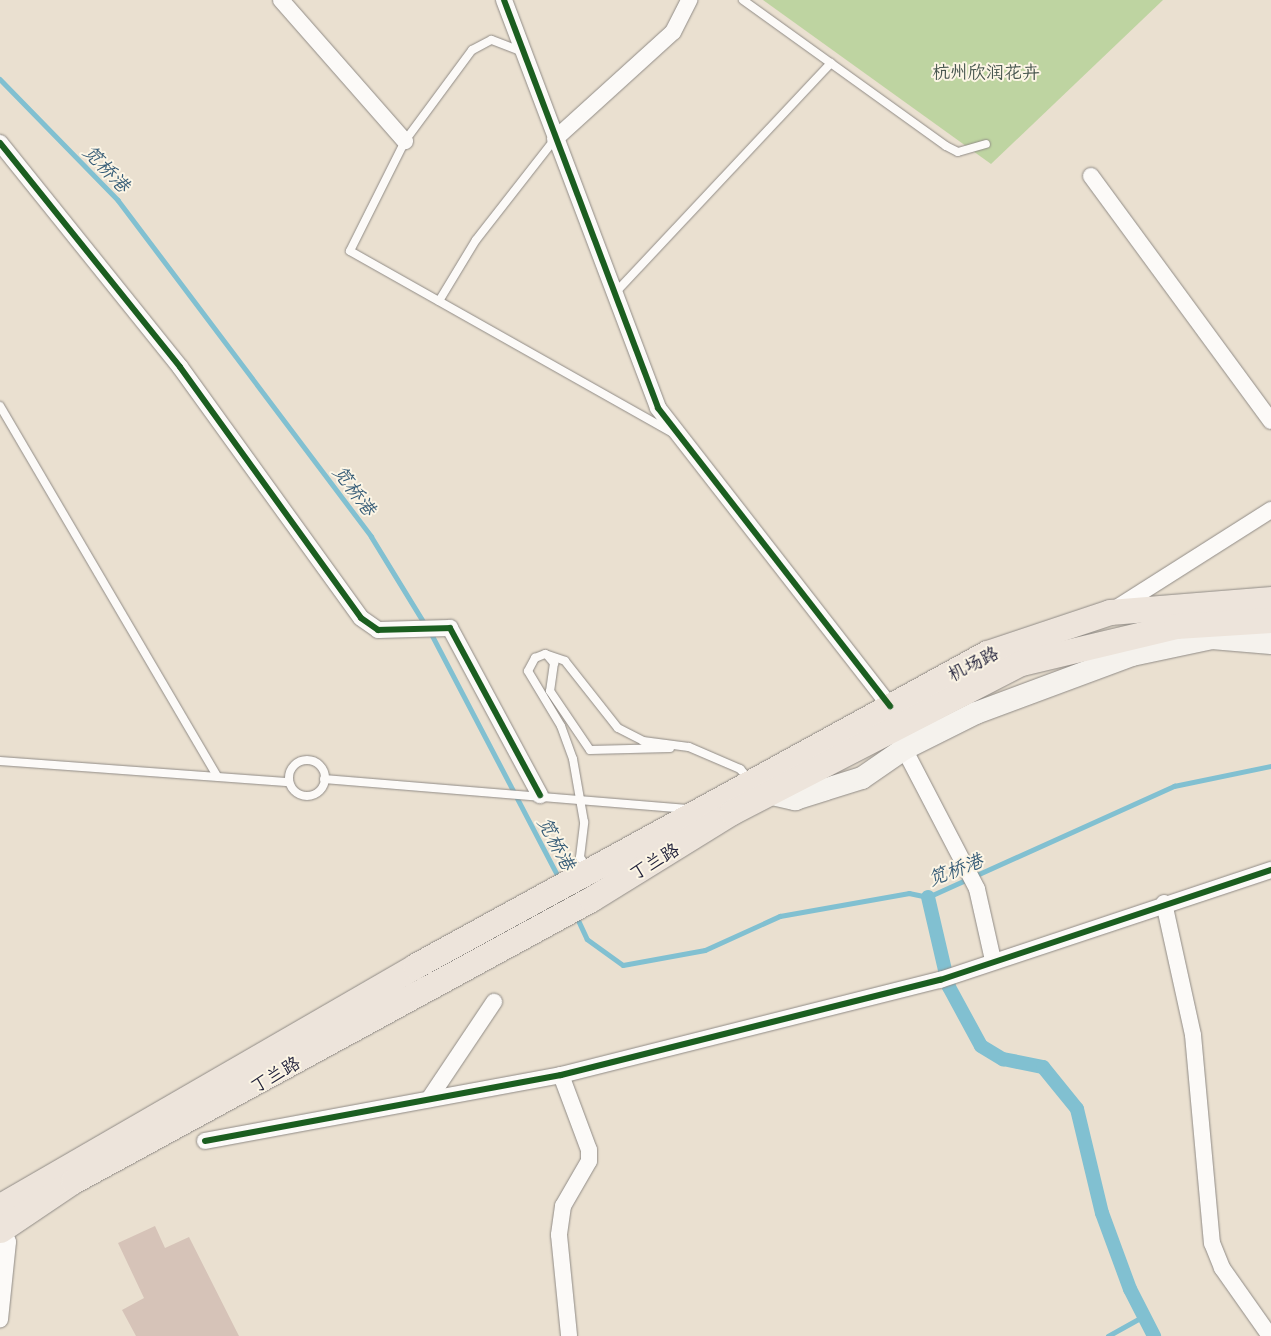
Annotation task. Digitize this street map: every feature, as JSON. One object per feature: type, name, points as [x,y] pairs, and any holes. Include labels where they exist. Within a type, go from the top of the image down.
[{"type":"main road","name":"机场路","points":[[760,788],[795,799],[862,778],[896,728],[987,653],[1110,612],[1271,599]]},
{"type":"main road","name":"机场路","points":[[710,816],[760,788],[896,728],[1030,661],[1176,626],[1271,620]]},
{"type":"main road","name":"机场路","points":[[896,728],[976,713],[1132,655],[1212,638],[1271,643]]},
{"type":"main road","name":"丁兰路","points":[[1,1221],[541,898],[583,875],[710,816]]},
{"type":"main road","name":"丁兰路","points":[[1,1221],[591,899],[710,816]]},
{"type":"street","points":[[280,0],[406,140]]},
{"type":"street","points":[[504,0],[658,408],[896,728],[971,877],[993,960]]},
{"type":"street","points":[[556,139],[673,32],[689,0]]},
{"type":"street","points":[[0,143],[180,367],[361,618],[378,630],[446,628],[464,649],[535,794]]},
{"type":"street","points":[[1091,176],[1271,421]]},
{"type":"street","points":[[1110,612],[1271,510]]},
{"type":"street","points":[[205,1140],[561,1075],[946,978],[993,960],[1164,903],[1271,870]]},
{"type":"street","points":[[1164,903],[1193,1034],[1212,1243],[1222,1268],[1270,1336]]},
{"type":"street","points":[[429,1099],[494,1002]]},
{"type":"street","points":[[561,1075],[589,1150],[589,1162],[563,1206],[559,1235],[569,1336]]},
{"type":"street","points":[[0,1320],[8,1242],[1,1221]]},
{"type":"lane","points":[[742,0],[946,146],[958,152],[986,144]]},
{"type":"lane","points":[[523,52],[491,40],[472,50],[406,140],[350,251],[678,437]]},
{"type":"lane","points":[[614,294],[831,64]]},
{"type":"lane","points":[[439,301],[476,240],[556,139]]},
{"type":"lane","points":[[0,406],[217,776]]},
{"type":"lane","points":[[545,654],[554,663],[550,691],[590,750],[689,747]]},
{"type":"lane","points":[[583,875],[580,857],[584,822],[580,797],[561,726],[528,671],[535,658],[545,654],[565,661],[618,728],[643,741],[689,747],[740,769],[760,788]]},
{"type":"lane","points":[[0,761],[289,782],[300,795],[311,796],[321,790],[324,779],[321,768],[305,760],[291,770],[289,782]]},
{"type":"lane","points":[[324,779],[580,797],[710,816]]},
{"type":"green space","name":"杭州欣润花卉","points":[[763,0],[1163,0],[991,164]]},
{"type":"building","points":[[155,1226],[165,1248],[189,1237],[239,1336],[136,1336],[122,1310],[144,1298],[118,1243]]},
{"type":"waterway","name":"笕桥港","points":[[0,79],[118,200],[371,536],[425,624]]},
{"type":"waterway","name":"笕桥港","points":[[431,633],[559,878]]},
{"type":"waterway","name":"笕桥港","points":[[576,915],[587,939],[623,965],[705,950],[780,916],[909,893],[928,897],[1174,786],[1271,766]]},
{"type":"waterway","points":[[928,897],[949,987],[981,1046],[1003,1059],[1043,1067],[1077,1109],[1102,1213],[1130,1289],[1154,1336]]},
{"type":"waterway","points":[[1108,1336],[1144,1316]]},
{"type":"cycle path","points":[[504,0],[658,408],[890,706]]},
{"type":"cycle path","points":[[0,143],[180,367],[361,618],[378,630],[450,628],[540,795]]},
{"type":"cycle path","points":[[205,1141],[561,1075],[940,980],[1271,870]]}]
